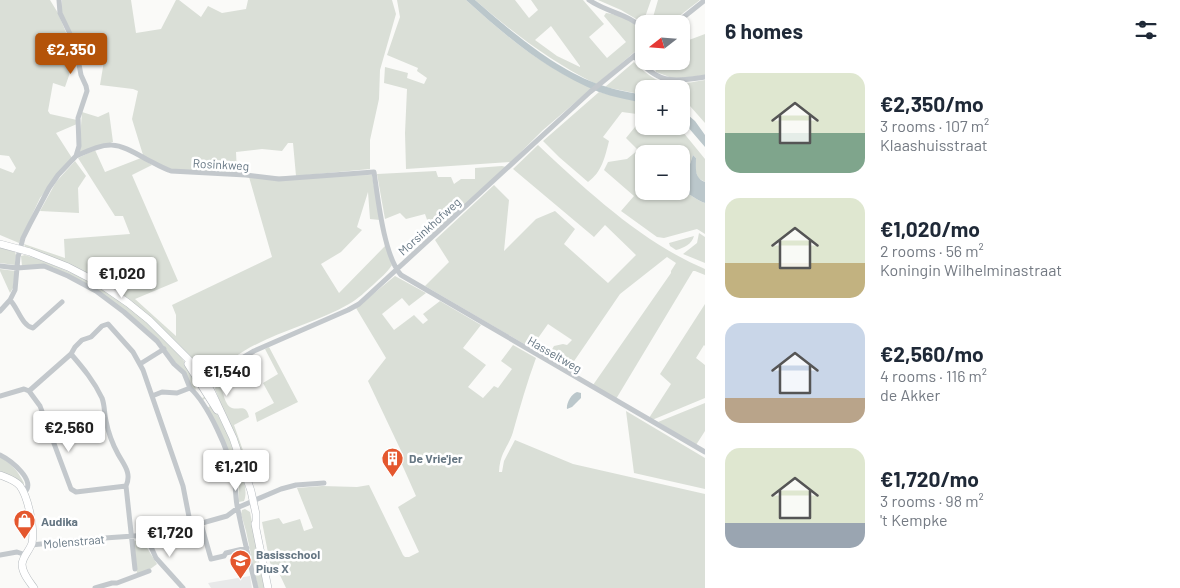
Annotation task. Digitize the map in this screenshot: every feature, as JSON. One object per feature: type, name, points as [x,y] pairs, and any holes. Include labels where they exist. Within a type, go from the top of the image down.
[{"type":"main road","points":[[2,245],[34,254],[68,267],[99,283],[128,303],[172,343],[187,360],[205,385],[215,408],[221,414],[232,438],[245,477],[268,588]]},
{"type":"main road","points":[[0,475],[16,482],[24,494],[30,516],[32,545]]},
{"type":"main road","name":"Molenstraat","points":[[26,555],[32,545]]},
{"type":"main road","points":[[26,555],[22,561],[23,569],[34,588]]},
{"type":"street","points":[[0,311],[10,300],[14,290],[23,238],[49,188],[58,175],[76,156],[80,139],[78,118],[87,91],[81,74],[78,54],[60,13],[59,0]]},
{"type":"street","points":[[589,0],[635,22]]},
{"type":"street","points":[[686,15],[705,0]]},
{"type":"street","points":[[634,56],[651,72],[671,81],[705,77]]},
{"type":"street","name":"Morsinkhofweg","points":[[205,385],[232,364],[254,351],[359,304],[592,90],[634,56]]},
{"type":"street","name":"Rosinkweg","points":[[76,156],[98,147],[115,144],[129,149],[163,169],[171,171],[246,175],[279,179],[374,172],[388,251],[396,269]]},
{"type":"street","points":[[0,266],[17,268],[48,267],[96,291],[158,341],[174,364],[184,373],[190,388],[201,401],[227,453],[234,477],[237,508],[256,588]]},
{"type":"street","name":"Hasseltweg","points":[[396,269],[400,275],[705,452]]},
{"type":"street","points":[[10,300],[16,306],[26,325],[33,328],[62,302]]},
{"type":"street","points":[[29,391],[71,354],[82,340],[91,337],[105,324],[110,326],[133,352],[140,364],[183,486],[191,527]]},
{"type":"street","points":[[140,364],[164,349]]},
{"type":"street","points":[[71,354],[89,375],[101,397],[106,410],[106,421],[117,453],[128,470],[129,479],[126,486],[135,569]]},
{"type":"street","points":[[152,396],[162,392],[177,393],[190,388]]},
{"type":"street","points":[[0,396],[24,389],[29,391],[40,406],[71,488],[76,492],[126,486]]},
{"type":"street","points":[[0,455],[16,464],[25,476],[28,486],[24,494]]},
{"type":"street","name":"Molenstraat","points":[[32,545],[163,534],[227,516],[237,508],[288,487],[324,483]]},
{"type":"street","points":[[201,524],[211,558],[224,556],[226,553],[247,548]]},
{"type":"street","points":[[146,536],[156,558],[183,588]]},
{"type":"street","name":"Molenstraat","points":[[0,555],[17,552],[26,555]]},
{"type":"street","points":[[95,588],[112,583],[117,586],[149,571]]},
{"type":"shaded area","points":[[0,0],[50,0],[58,13],[77,59],[73,64],[65,87],[53,83],[48,111],[50,114],[77,120],[77,124],[56,133],[72,158],[40,198],[19,243],[0,235],[0,168],[13,173],[16,168],[9,156],[0,155]]},
{"type":"shaded area","points":[[62,0],[131,0],[136,33],[161,29],[176,0],[179,0],[201,17],[208,6],[222,13],[246,9],[248,0],[392,0],[396,14],[380,70],[379,99],[370,140],[370,169],[296,176],[293,143],[288,143],[282,151],[262,149],[236,152],[237,173],[175,170],[162,167],[143,155],[132,119],[138,91],[100,85],[105,55],[92,56],[91,51],[79,53],[61,11]]},
{"type":"shaded area","points":[[397,0],[466,0],[525,50],[557,70],[592,88],[543,130],[511,162],[406,169],[407,89],[384,83],[385,67],[408,73],[407,78],[424,84],[427,78],[417,71],[418,68],[387,55],[400,17]]},
{"type":"shaded area","points":[[466,0],[475,0],[532,47],[564,68],[601,85],[635,93],[635,101],[615,97],[580,84],[528,52]]},
{"type":"shaded area","points":[[475,0],[515,0],[529,18],[538,10],[531,0],[583,0],[604,24],[589,37],[607,58],[626,42],[604,16],[606,13],[620,16],[635,24],[635,52],[597,84],[547,56],[517,35]],"holes":[[[551,26],[580,67],[557,56],[535,40]]]},
{"type":"shaded area","points":[[598,0],[651,0],[646,15],[635,15],[635,18]]},
{"type":"shaded area","points":[[658,0],[700,0],[681,15],[654,15]]},
{"type":"shaded area","points":[[705,34],[705,75],[675,79],[656,72],[656,70],[690,70],[690,40]]},
{"type":"shaded area","points":[[634,62],[635,70],[643,70],[657,80],[635,80],[635,93],[605,87]]},
{"type":"shaded area","points":[[705,80],[705,123],[690,106],[690,82]]},
{"type":"shaded area","points":[[599,92],[635,101],[635,114],[622,112],[603,137],[609,141],[604,158],[597,174],[588,182],[543,141]]},
{"type":"shaded area","points":[[82,112],[98,117],[109,112],[113,142],[79,153]]},
{"type":"shaded area","points":[[690,117],[705,135],[705,147],[690,130]]},
{"type":"shaded area","points":[[635,127],[635,135],[685,135],[705,159],[705,182],[698,178],[695,169],[696,158],[693,155],[690,164],[690,145],[635,145],[635,147],[626,138]]},
{"type":"shaded area","points":[[538,145],[617,215],[660,245],[705,269],[705,275],[693,271],[616,399],[593,385],[671,273],[676,263],[667,257],[620,294],[568,370],[547,358],[554,346],[567,345],[572,340],[548,324],[531,348],[425,286],[449,262],[435,240],[494,185],[509,200],[504,251],[536,219],[555,211],[575,229],[564,244],[608,283],[636,255],[605,225],[594,237],[513,169]]},
{"type":"shaded area","points":[[95,150],[105,172],[141,158],[152,165],[132,175],[178,281],[135,299],[176,336],[176,315],[172,305],[272,257],[249,177],[372,175],[380,220],[370,219],[368,192],[357,227],[362,230],[341,252],[321,264],[339,293],[386,245],[392,265],[386,273],[352,302],[332,313],[260,342],[228,362],[214,376],[207,377],[130,301],[26,249],[24,244],[65,258],[64,239],[130,234],[123,216],[115,216],[78,158]],"holes":[[[142,261],[145,268],[103,278],[93,272]]]},
{"type":"shaded area","points":[[635,152],[635,200],[690,200],[690,195],[705,203],[705,234],[697,229],[664,238],[657,237],[621,211],[634,196],[604,170],[608,162],[627,159]]},
{"type":"shaded area","points":[[693,155],[696,158],[697,175],[705,182],[705,203],[690,195],[690,164]]},
{"type":"shaded area","points":[[75,161],[86,176],[78,188],[79,213],[40,211],[56,182]]},
{"type":"shaded area","points":[[506,167],[423,242],[431,231],[425,214],[406,219],[400,213],[385,219],[377,174],[436,171],[438,177],[451,177],[454,184],[461,179],[475,179],[475,168]]},
{"type":"shaded area","points":[[699,233],[705,237],[705,263],[683,254],[697,243]]},
{"type":"shaded area","points":[[694,236],[690,243],[682,248],[676,250],[670,246],[669,243]]},
{"type":"shaded area","points":[[0,248],[15,252],[15,265],[0,263]]},
{"type":"shaded area","points":[[25,255],[64,270],[100,288],[134,311],[165,339],[181,357],[192,375],[196,390],[191,387],[186,374],[162,344],[124,310],[53,267],[22,266],[21,256]]},
{"type":"shaded area","points":[[0,269],[15,271],[13,288],[10,293],[0,271]]},
{"type":"shaded area","points":[[395,276],[426,293],[409,306],[402,298],[382,314],[394,330],[414,315],[423,324],[428,320],[423,314],[440,301],[481,325],[463,348],[486,365],[468,387],[483,398],[494,386],[498,388],[512,369],[501,361],[513,345],[536,358],[513,432],[501,460],[499,472],[502,472],[504,461],[515,440],[573,464],[705,494],[705,588],[286,588],[279,573],[270,563],[262,522],[279,518],[283,524],[300,519],[304,531],[313,528],[297,488],[369,485],[403,555],[409,557],[419,552],[398,507],[416,496],[400,460],[403,455],[368,381],[386,358],[356,308]]},
{"type":"shaded area","points":[[705,304],[705,346],[696,358],[705,365],[705,398],[652,420],[649,418],[671,384],[660,374]]},
{"type":"shaded area","points":[[269,347],[298,402],[257,422],[255,413],[274,403],[263,383],[278,374],[265,349]]},
{"type":"shaded area","points":[[250,357],[257,370],[247,369],[239,371],[233,374],[234,379],[222,386],[219,380],[233,367]]},
{"type":"shaded area","points":[[216,383],[221,388],[230,407],[244,409],[248,412],[249,417],[234,425],[251,473],[247,474],[215,389]]},
{"type":"shaded area","points":[[577,392],[581,393],[581,398],[572,407],[567,409],[569,399]]},
{"type":"shaded area","points":[[207,396],[226,432],[239,464],[244,479],[244,501],[238,501],[239,488],[236,478],[207,408],[210,406],[206,398],[203,400],[202,398]]},
{"type":"shaded area","points":[[705,403],[705,431],[696,445],[658,422]]},
{"type":"shaded area","points":[[626,411],[705,458],[705,489],[634,473]]},
{"type":"shaded area","points":[[0,457],[17,471],[24,483],[23,485],[0,473]]},
{"type":"shaded area","points":[[245,509],[250,512],[265,588],[258,588],[241,514],[242,510]]},
{"type":"shaded area","points":[[132,540],[144,543],[157,564],[149,570],[137,574]]},
{"type":"shaded area","name":"Basisschool Pius X","points":[[250,576],[252,588],[211,588],[208,583]]},
{"type":"place","name":"De Vrie'jer","points":[[393,477]]},
{"type":"place","name":"Audika","points":[[25,540]]},
{"type":"place","name":"Basisschool Pius X","points":[[240,580]]}]
